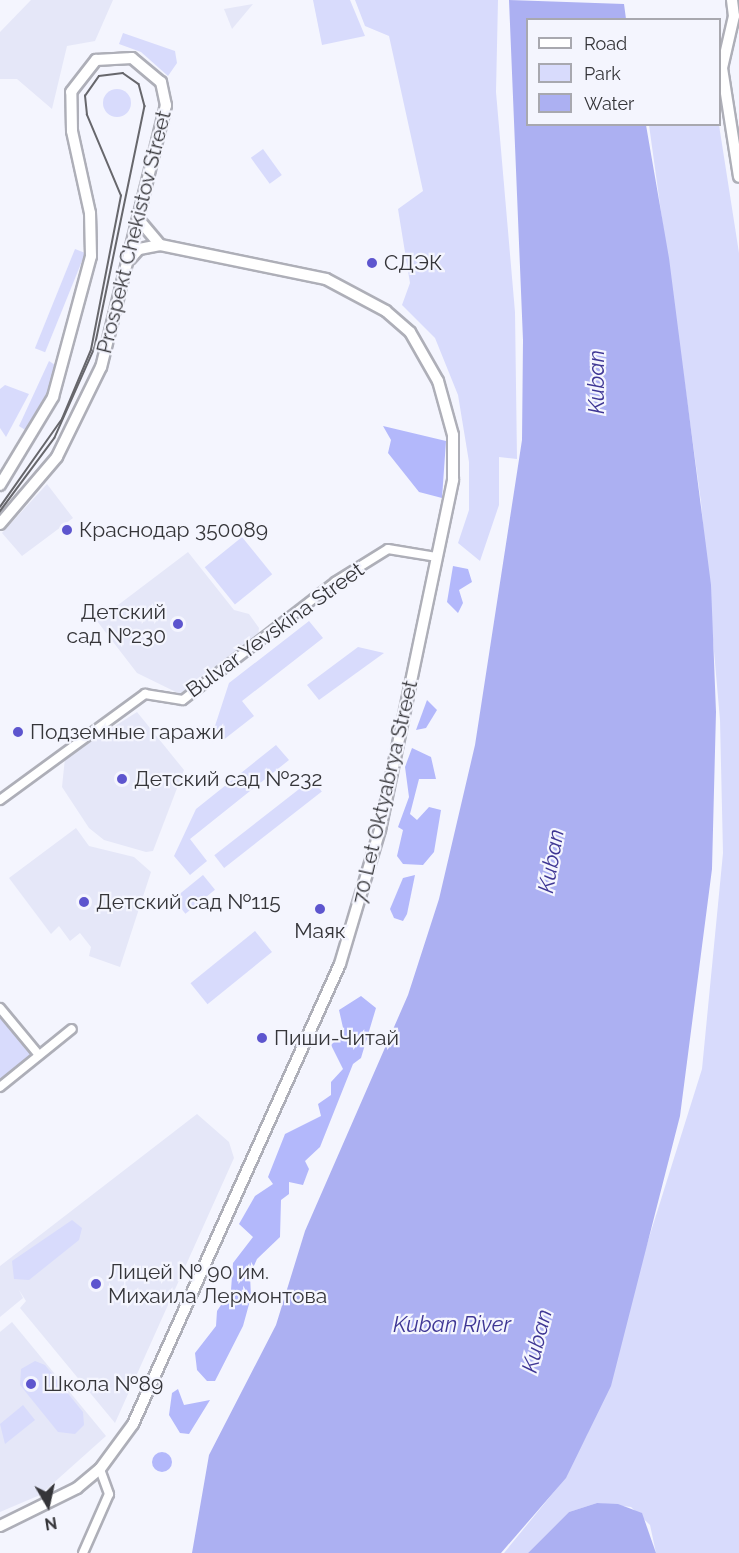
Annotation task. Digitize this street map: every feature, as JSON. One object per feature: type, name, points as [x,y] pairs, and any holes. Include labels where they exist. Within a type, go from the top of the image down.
[{"type":"main road","points":[[732,0],[734,16],[722,68],[739,177]]},
{"type":"main road","name":"Prospekt Chekistov Street","points":[[0,485],[32,441],[67,361],[91,256],[90,213],[70,97],[81,72],[109,56],[139,61],[165,90],[164,121],[130,259],[87,402],[57,457],[0,524]]},
{"type":"main road","points":[[130,259],[139,249],[160,245],[140,221]]},
{"type":"main road","name":"70 Let Oktyabrya Street","points":[[0,1526],[55,1503],[100,1469],[149,1391],[340,964],[380,830],[453,480],[453,435],[438,381],[410,332],[365,297],[326,279],[160,245]]},
{"type":"street","name":"Bulvar Yevskina Street","points":[[0,800],[145,694],[183,700],[335,582],[388,549],[437,557]]},
{"type":"street","points":[[0,1008],[39,1055]]},
{"type":"street","points":[[0,1087],[72,1029]]},
{"type":"street","points":[[83,1553],[109,1494],[100,1469]]},
{"type":"shaded area","points":[[31,0],[113,0],[95,41],[67,46],[52,109],[17,79],[0,79],[0,32]]},
{"type":"shaded area","points":[[253,4],[232,29],[224,9]]},
{"type":"shaded area","points":[[383,426],[446,441],[442,498],[419,492],[388,453],[391,440]]},
{"type":"shaded area","points":[[47,484],[73,518],[22,556],[2,533]]},
{"type":"shaded area","name":"Детский сад №230","points":[[188,552],[234,610],[249,614],[259,628],[258,637],[182,695],[137,673],[97,621]]},
{"type":"shaded area","points":[[453,566],[468,569],[472,582],[459,590],[463,603],[458,613],[447,602]]},
{"type":"shaded area","points":[[427,700],[437,710],[426,728],[416,730]]},
{"type":"shaded area","name":"Детский сад №232","points":[[137,712],[184,770],[153,851],[146,852],[104,840],[89,828],[62,787],[65,758]]},
{"type":"shaded area","points":[[412,748],[431,757],[436,779],[419,779],[410,814],[417,820],[429,807],[441,810],[434,852],[423,865],[403,864],[397,856],[403,830],[398,827],[409,797],[405,767]]},
{"type":"shaded area","name":"Детский сад №115","points":[[76,828],[89,846],[134,857],[151,872],[120,967],[89,956],[91,947],[80,933],[70,941],[59,926],[51,934],[9,878]]},
{"type":"shaded area","points":[[415,875],[407,914],[403,921],[394,918],[390,909],[403,878]]},
{"type":"shaded area","points":[[361,996],[376,1008],[361,1058],[353,1064],[320,1147],[305,1161],[309,1169],[303,1185],[289,1182],[289,1194],[281,1200],[280,1237],[257,1259],[250,1275],[251,1297],[243,1326],[215,1381],[207,1381],[197,1370],[195,1353],[216,1326],[217,1311],[231,1290],[233,1263],[253,1237],[239,1224],[255,1196],[273,1184],[268,1177],[285,1134],[321,1116],[318,1104],[331,1095],[331,1082],[343,1069],[331,1045],[344,1032],[339,1010]]},
{"type":"shaded area","name":"Лицей № 90 им. Михаила Лермонтова","points":[[197,1114],[229,1142],[234,1158],[115,1423],[20,1308],[26,1301],[19,1290],[23,1298],[0,1317],[0,1266]]},
{"type":"shaded area","name":"Школа №89","points":[[12,1322],[106,1436],[40,1495],[0,1512],[0,1332]]},
{"type":"shaded area","points":[[178,1389],[184,1405],[210,1400],[189,1434],[180,1433],[169,1415],[172,1393]]},
{"type":"shaded area","points":[[162,1452],[169,1455],[172,1462],[169,1469],[162,1472],[155,1469],[152,1462],[155,1455]]},
{"type":"green space","points":[[313,0],[350,0],[365,36],[322,45]]},
{"type":"green space","points":[[355,0],[498,0],[496,92],[515,312],[517,459],[499,457],[499,505],[480,561],[458,543],[469,510],[469,462],[458,395],[435,338],[402,305],[410,283],[398,209],[423,191],[389,36],[365,26]]},
{"type":"green space","points":[[123,33],[175,51],[177,63],[168,76],[141,52],[119,44]]},
{"type":"green space","points":[[117,89],[127,93],[131,103],[127,113],[117,117],[107,113],[103,103],[107,93]]},
{"type":"green space","points":[[649,126],[719,126],[739,253],[739,1553],[656,1553],[650,1525],[631,1507],[597,1503],[569,1512],[528,1553],[504,1553],[562,1482],[587,1435],[702,1069],[723,853],[720,720],[701,502]]},
{"type":"green space","points":[[263,149],[282,175],[270,184],[251,158]]},
{"type":"green space","points":[[75,249],[85,253],[45,352],[35,348]]},
{"type":"green space","points":[[49,361],[58,367],[30,433],[19,426]]},
{"type":"green space","points":[[5,385],[29,394],[6,437],[0,428],[0,389]]},
{"type":"green space","points":[[242,537],[272,574],[235,605],[205,567]]},
{"type":"green space","points":[[309,621],[323,638],[242,701],[254,716],[222,741],[213,732],[229,683]]},
{"type":"green space","points":[[358,647],[384,653],[319,700],[307,685]]},
{"type":"green space","points":[[276,745],[289,760],[190,839],[207,861],[190,875],[174,856],[196,809]]},
{"type":"green space","points":[[312,779],[322,792],[224,868],[214,855]]},
{"type":"green space","points":[[203,875],[215,890],[185,914],[173,899]]},
{"type":"green space","points":[[255,931],[272,952],[207,1004],[190,983]]},
{"type":"green space","points":[[0,1016],[32,1056],[0,1082]]},
{"type":"green space","points":[[72,1220],[82,1228],[79,1240],[29,1280],[14,1279],[12,1261]]},
{"type":"green space","points":[[35,1361],[45,1365],[83,1412],[84,1425],[75,1434],[58,1432],[20,1385],[21,1369]]},
{"type":"green space","points":[[23,1405],[35,1420],[5,1444],[0,1424]]},
{"type":"water","name":"Kuban River","points":[[509,0],[624,4],[626,18],[526,18],[526,126],[646,126],[669,258],[711,585],[716,712],[712,869],[680,1116],[611,1386],[566,1478],[501,1553],[192,1553],[209,1455],[276,1325],[305,1231],[408,995],[439,899],[475,745],[522,440],[523,340]]},
{"type":"water","points":[[597,1503],[618,1504],[642,1513],[656,1553],[528,1553],[569,1512]]},
{"type":"tram line","points":[[0,507],[62,419],[91,350],[121,196],[87,115],[85,96],[99,76],[123,73],[139,84],[145,106],[95,348],[55,438],[0,512]]},
{"type":"place","name":"СДЭК","points":[[372,263]]},
{"type":"place","name":"Краснодар 350089","points":[[67,530]]},
{"type":"place","name":"Детский сад №230","points":[[178,624]]},
{"type":"place","name":"Подземные гаражи","points":[[18,732]]},
{"type":"place","name":"Детский сад №232","points":[[122,779]]},
{"type":"place","name":"Детский сад №115","points":[[84,902]]},
{"type":"place","name":"Маяк","points":[[320,909]]},
{"type":"place","name":"Пиши-Читай","points":[[262,1038]]},
{"type":"place","name":"Лицей № 90 им. Михаила Лермонтова","points":[[96,1284]]},
{"type":"place","name":"Школа №89","points":[[31,1384]]},
{"type":"water label","name":"Kuban","points":[[597,382]]},
{"type":"water label","name":"Kuban","points":[[551,861]]},
{"type":"water label","name":"Kuban","points":[[537,1341]]}]
